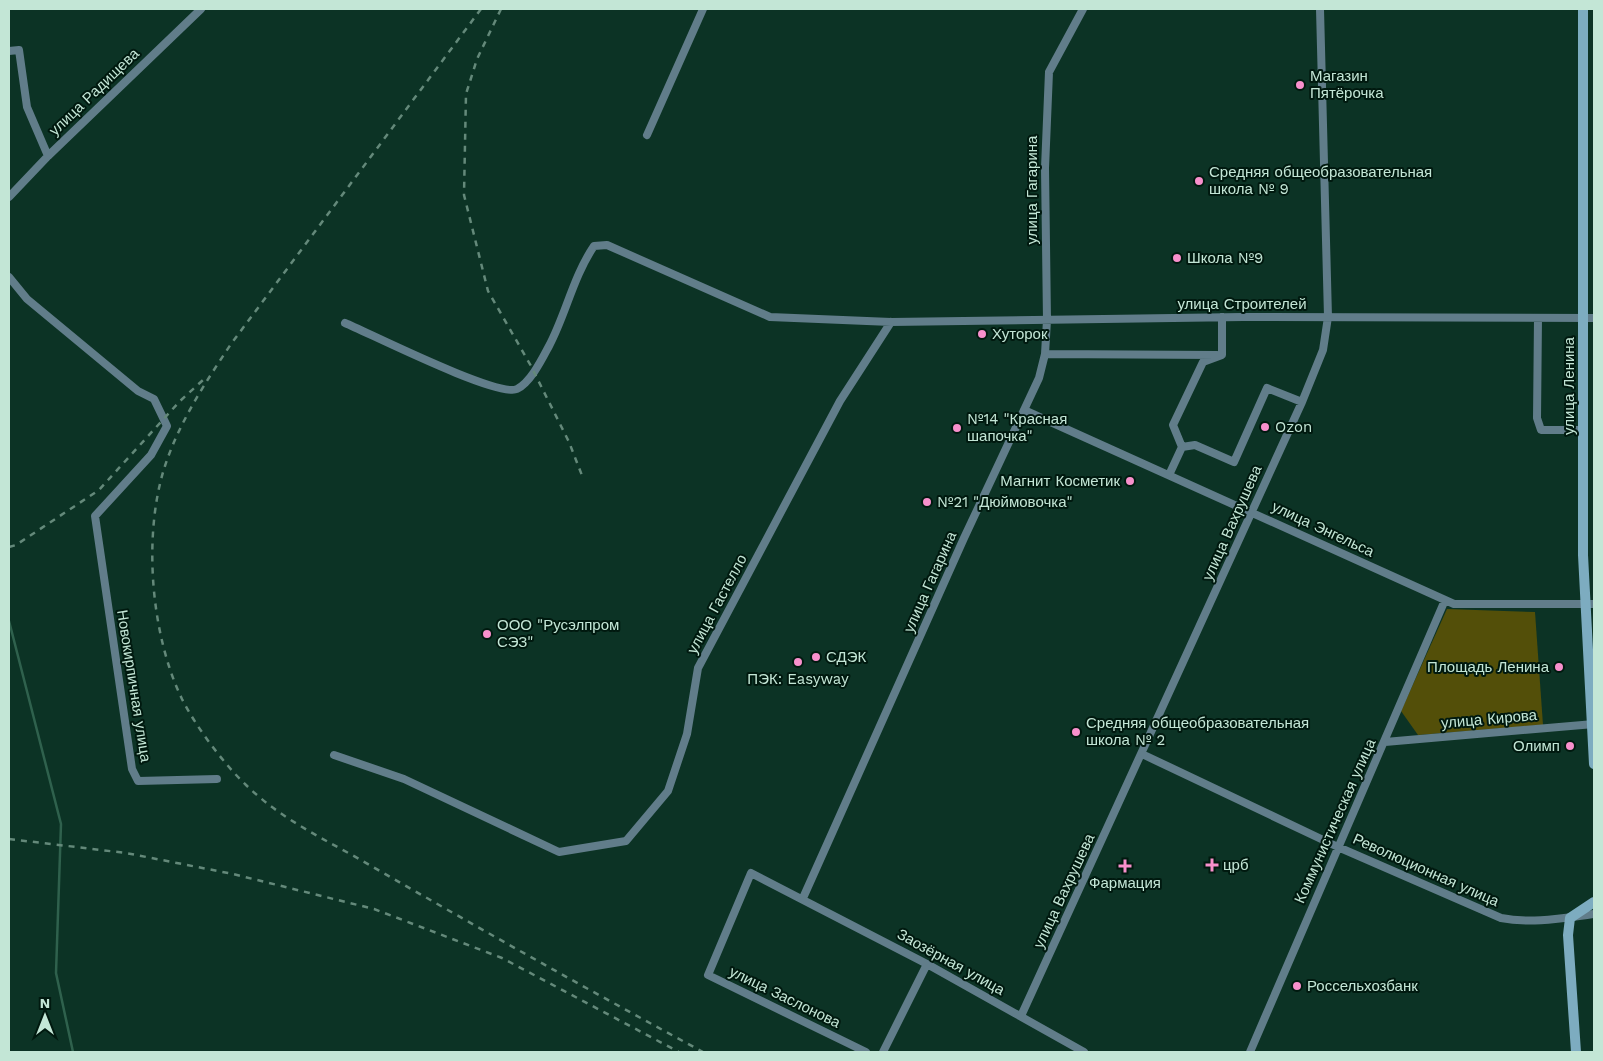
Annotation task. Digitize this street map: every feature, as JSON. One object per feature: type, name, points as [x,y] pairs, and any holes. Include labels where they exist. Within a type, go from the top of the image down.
[{"type":"main road","name":"улица Ленина","points":[[1583,9],[1589,318],[1584,430],[1594,764]]},
{"type":"main road","points":[[1576,1052],[1568,935],[1570,918],[1594,902]]},
{"type":"street","name":"улица Радищева","points":[[9,196],[201,9]]},
{"type":"street","points":[[647,135],[703,9]]},
{"type":"street","name":"улица Гагарина","points":[[803,898],[1039,378],[1045,354],[1047,320],[1045,168],[1049,72],[1083,9]]},
{"type":"street","name":"улица Вахрушева","points":[[1021,1016],[1253,512],[1323,350],[1328,317],[1320,9]]},
{"type":"street","points":[[9,51],[19,50],[27,107],[48,156]]},
{"type":"street","name":"улица Строителей","points":[[345,323],[455,373],[507,390],[517,389],[528,380],[549,345],[584,261],[594,246],[608,245],[770,317],[891,322],[1222,317],[1589,318]]},
{"type":"street","name":"Новокирпичная улица","points":[[9,277],[27,299],[138,391],[154,399],[167,426],[151,455],[95,516],[132,769],[138,781],[217,779]]},
{"type":"street","points":[[1222,317],[1222,355]]},
{"type":"street","points":[[1538,318],[1537,418],[1541,430],[1584,430]]},
{"type":"street","name":"улица Гастелло","points":[[334,755],[404,779],[559,852],[626,841],[668,791],[687,734],[698,668],[840,401],[891,322]]},
{"type":"street","points":[[1045,354],[1222,355]]},
{"type":"street","points":[[1170,474],[1182,447],[1173,425],[1203,362],[1222,355]]},
{"type":"street","points":[[1182,447],[1195,445],[1234,462],[1267,388],[1302,402]]},
{"type":"street","name":"улица Энгельса","points":[[1024,410],[1170,474],[1454,604],[1589,605]]},
{"type":"street","name":"Коммунистическая улица","points":[[1250,1052],[1445,600]]},
{"type":"street","name":"улица Кирова","points":[[1385,742],[1593,724]]},
{"type":"street","name":"Революционная улица","points":[[1142,754],[1338,847],[1501,918],[1516,921],[1570,918],[1594,914]]},
{"type":"street","name":"улица Заслонова","points":[[803,898],[751,873],[708,975],[866,1052]]},
{"type":"street","name":"Заозёрная улица","points":[[803,898],[927,964],[1084,1052]]},
{"type":"street","points":[[883,1052],[927,964]]},
{"type":"shaded area","points":[[1447,609],[1535,612],[1543,725],[1418,735],[1401,711]]},
{"type":"waterway","points":[[9,621],[61,824],[56,973],[73,1052]]},
{"type":"railway","points":[[481,9],[231,344],[184,420],[164,469],[157,496],[154,525],[152,555],[154,586],[163,646],[171,674],[182,699],[203,733],[238,776],[271,806],[310,832],[530,957],[703,1052]]},
{"type":"railway","points":[[501,9],[477,59],[466,94],[464,195],[488,291],[531,366],[569,442],[583,478]]},
{"type":"railway","points":[[9,547],[16,545],[99,490],[180,401],[203,380]]},
{"type":"railway","points":[[9,839],[126,853],[233,874],[374,909],[502,958],[679,1052]]},
{"type":"place","name":"Магазин Пятёрочка","points":[[1300,85]]},
{"type":"place","name":"Средняя общеобразовательная школа № 9","points":[[1199,181]]},
{"type":"place","name":"Школа №9","points":[[1177,258]]},
{"type":"place","name":"Хуторок","points":[[982,334]]},
{"type":"place","name":"Ozon","points":[[1265,427]]},
{"type":"place","name":"№14 \"Красная шапочка\"","points":[[957,428]]},
{"type":"place","name":"Магнит Косметик","points":[[1130,481]]},
{"type":"place","name":"№21 \"Дюймовочка\"","points":[[927,502]]},
{"type":"place","name":"ООО \"Русэлпром СЭЗ\"","points":[[487,634]]},
{"type":"place","name":"СДЭК","points":[[816,657]]},
{"type":"place","name":"ПЭК: Easyway","points":[[798,662]]},
{"type":"place","name":"Площадь Ленина","points":[[1559,667]]},
{"type":"place","name":"Средняя общеобразовательная школа № 2","points":[[1076,732]]},
{"type":"place","name":"Олимп","points":[[1570,746]]},
{"type":"place","name":"црб","points":[[1212,865]]},
{"type":"place","name":"Фармация","points":[[1125,866]]},
{"type":"place","name":"Россельхозбанк","points":[[1297,986]]}]
